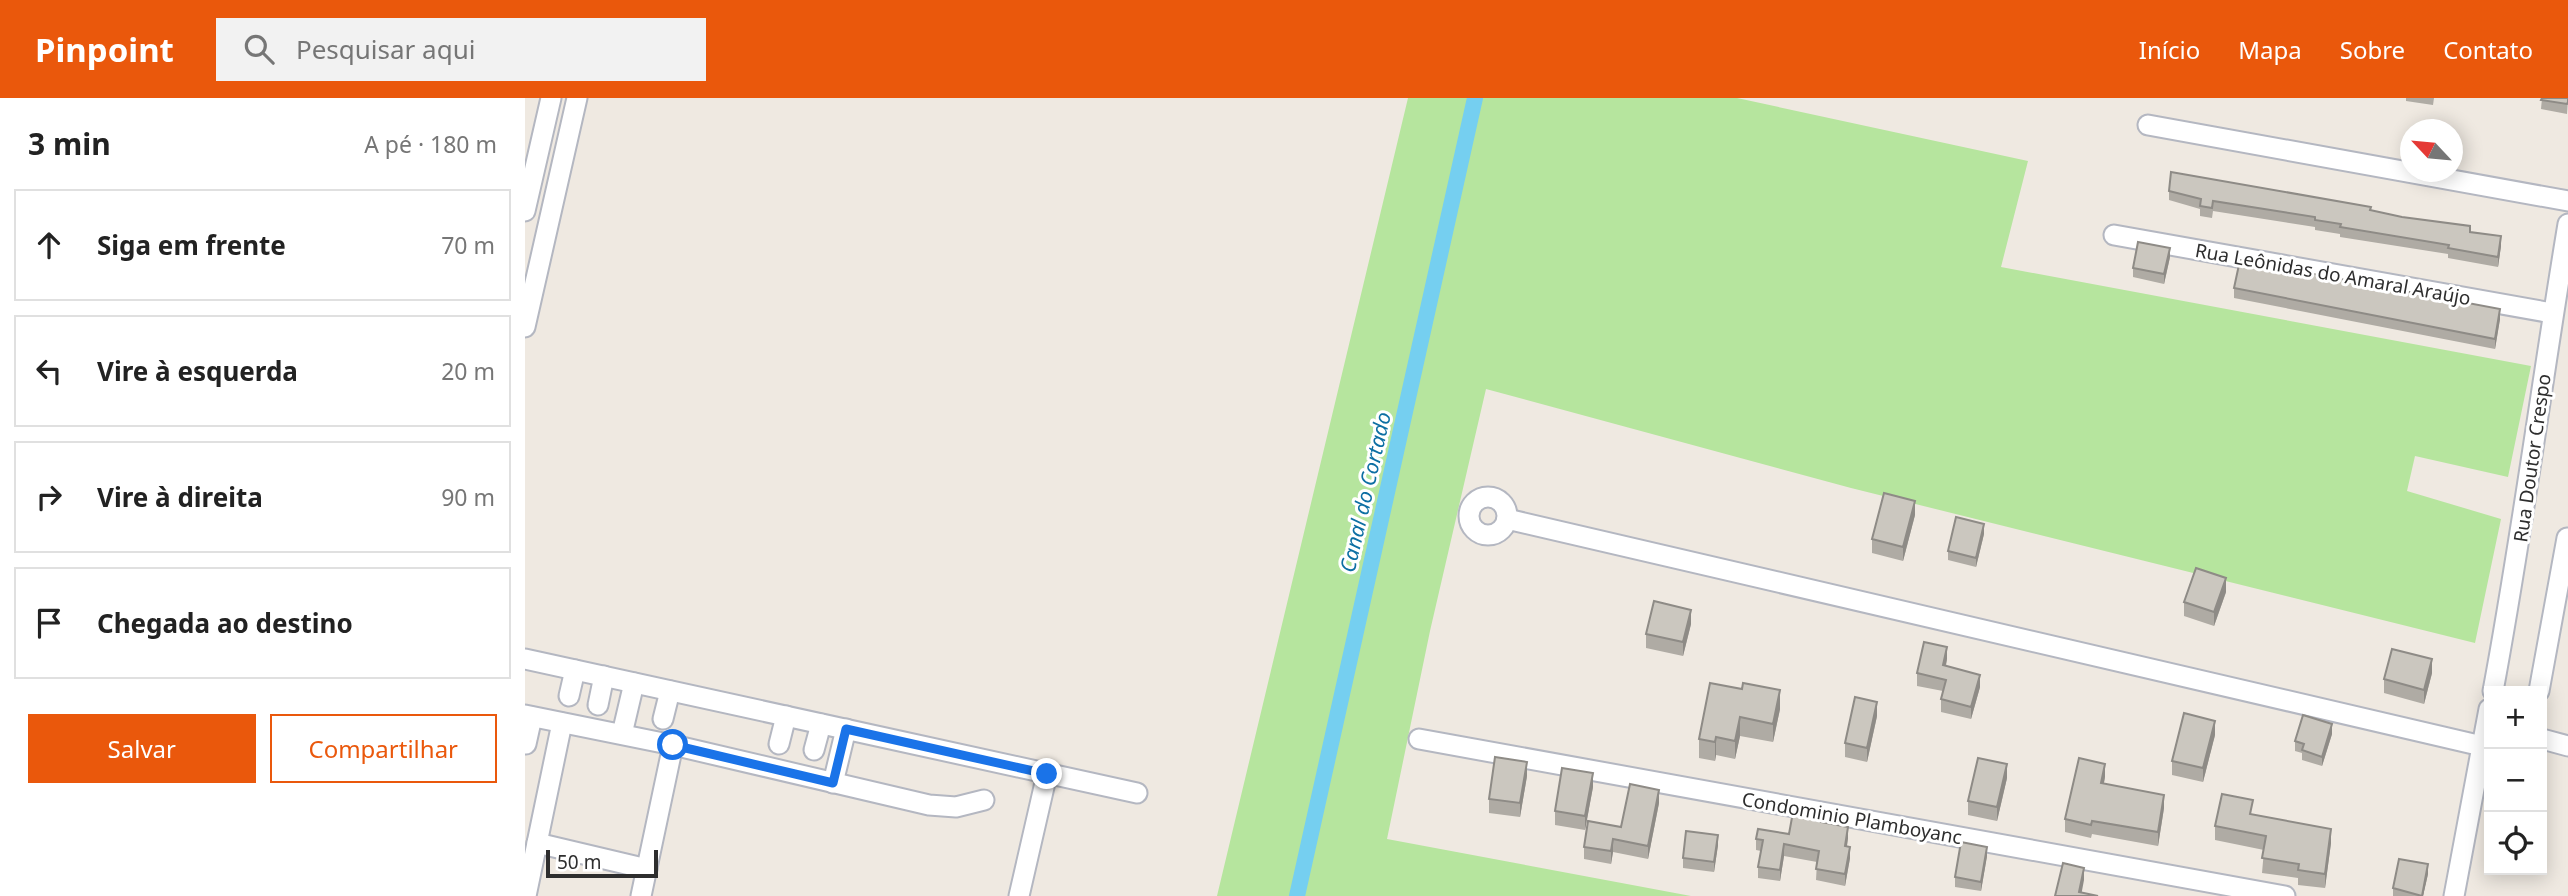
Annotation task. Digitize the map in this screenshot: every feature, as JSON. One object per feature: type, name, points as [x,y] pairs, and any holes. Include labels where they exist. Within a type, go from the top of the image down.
[{"type":"street","points":[[525,211],[551,98]]},
{"type":"street","points":[[525,327],[577,98]]},
{"type":"street","points":[[2148,125],[2568,201]]},
{"type":"street","name":"Rua Doutor Crespo","points":[[2494,686],[2519,555],[2552,313],[2565,255],[2568,224]]},
{"type":"street","name":"Rua Leônidas do Amaral Araújo","points":[[2114,235],[2552,313]]},
{"type":"street","points":[[1507,519],[2482,746]]},
{"type":"street","points":[[2540,686],[2567,538]]},
{"type":"street","points":[[525,659],[1137,793]]},
{"type":"street","points":[[569,696],[575,670]]},
{"type":"street","points":[[598,705],[604,676]]},
{"type":"street","points":[[622,734],[634,683]]},
{"type":"street","points":[[663,719],[670,691]]},
{"type":"street","points":[[526,744],[529,716],[673,745],[929,805],[956,807],[984,800]]},
{"type":"street","points":[[779,744],[786,716]]},
{"type":"street","points":[[526,896],[562,723]]},
{"type":"street","points":[[814,750],[821,724]]},
{"type":"street","points":[[833,783],[846,729]]},
{"type":"street","points":[[2454,896],[2484,735]]},
{"type":"street","name":"Condominio Plamboyanc","points":[[1419,739],[2285,896]]},
{"type":"street","points":[[2547,740],[2568,746]]},
{"type":"street","points":[[641,896],[673,745]]},
{"type":"street","points":[[1019,896],[1047,774]]},
{"type":"street","points":[[537,843],[647,869]]},
{"type":"green space","points":[[1408,98],[1737,98],[2028,161],[2001,267],[2531,366],[2508,477],[2415,456],[2407,491],[2501,519],[2475,643],[1851,488],[1486,389],[1430,631],[1387,839],[1691,896],[1217,896]]},
{"type":"building","points":[[2568,98],[2568,102],[2541,100]]},
{"type":"building","points":[[2171,172],[2371,207],[2370,210],[2402,217],[2470,226],[2470,232],[2501,236],[2498,257],[2448,248],[2449,245],[2340,227],[2341,224],[2315,220],[2315,217],[2213,201],[2212,208],[2200,206],[2201,199],[2169,191]]},
{"type":"building","points":[[2138,242],[2170,248],[2164,274],[2133,268]]},
{"type":"building","points":[[2240,260],[2500,309],[2495,339],[2234,288]]},
{"type":"building","points":[[1884,493],[1915,501],[1903,547],[1872,539]]},
{"type":"building","points":[[1956,517],[1984,524],[1976,558],[1948,551]]},
{"type":"building","points":[[2196,568],[2226,578],[2214,612],[2184,602]]},
{"type":"building","points":[[1654,601],[1691,610],[1683,642],[1646,634]]},
{"type":"building","points":[[1924,642],[1947,647],[1943,665],[1980,675],[1971,707],[1941,699],[1946,680],[1917,673]]},
{"type":"building","points":[[2392,649],[2432,659],[2424,690],[2384,679]]},
{"type":"building","points":[[1710,683],[1742,689],[1743,683],[1780,690],[1773,724],[1740,717],[1735,741],[1716,737],[1715,742],[1699,739]]},
{"type":"building","points":[[1855,697],[1877,702],[1867,748],[1845,743]]},
{"type":"building","points":[[2184,713],[2215,721],[2203,768],[2172,761]]},
{"type":"building","points":[[2303,715],[2332,724],[2322,757],[2302,750],[2304,744],[2295,741]]},
{"type":"building","points":[[1495,757],[1527,762],[1520,803],[1489,799]]},
{"type":"building","points":[[1978,758],[2007,764],[1997,807],[1968,801]]},
{"type":"building","points":[[2079,758],[2105,764],[2101,783],[2164,795],[2158,832],[2092,821],[2091,825],[2065,819]]},
{"type":"building","points":[[1562,768],[1593,773],[1585,816],[1555,811]]},
{"type":"building","points":[[1630,784],[1659,790],[1648,846],[1613,839],[1611,851],[1584,847],[1588,821],[1621,827]]},
{"type":"building","points":[[2222,794],[2253,800],[2250,814],[2331,829],[2325,874],[2298,870],[2299,864],[2262,858],[2266,836],[2215,826]]},
{"type":"building","points":[[1793,812],[1822,817],[1821,822],[1848,827],[1845,846],[1850,847],[1845,874],[1816,869],[1819,851],[1784,844],[1780,870],[1758,867],[1763,840],[1756,839],[1758,829],[1789,834]]},
{"type":"building","points":[[1686,831],[1718,835],[1714,862],[1683,858]]},
{"type":"building","points":[[1961,842],[1987,847],[1981,882],[1955,877]]},
{"type":"building","points":[[2399,859],[2428,864],[2422,896],[2393,888]]},
{"type":"building","points":[[2063,863],[2084,868],[2079,892],[2098,896],[2055,896]]},
{"type":"waterway","name":"Canal do Cortado","points":[[1297,896],[1475,98]]},
{"type":"route","points":[[673,745],[833,783],[846,729],[1047,774]]}]
